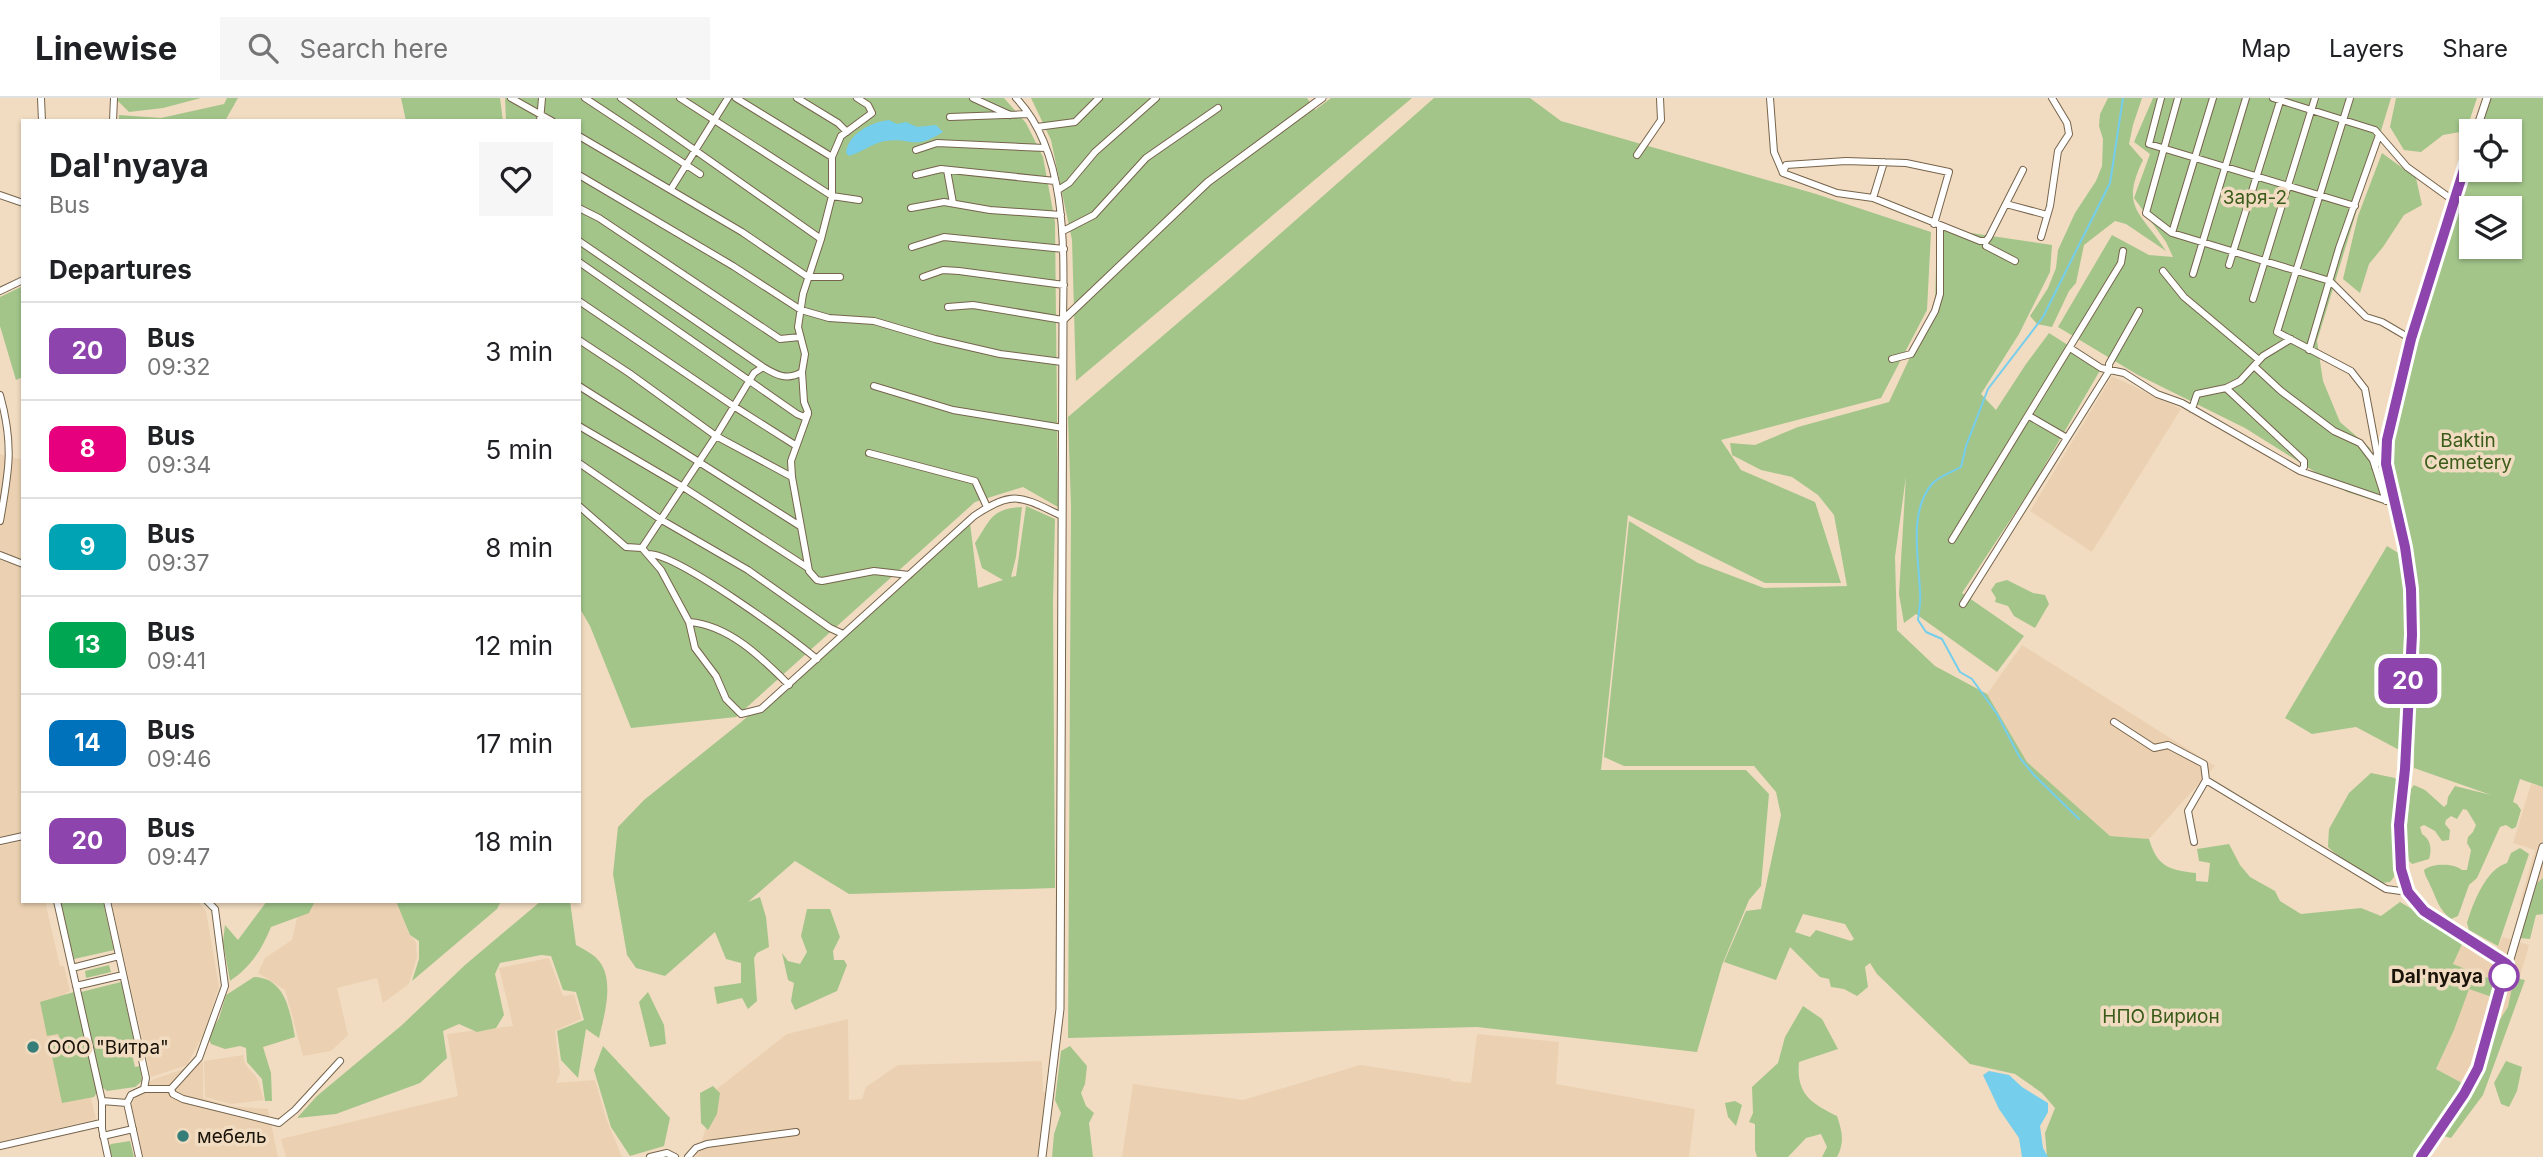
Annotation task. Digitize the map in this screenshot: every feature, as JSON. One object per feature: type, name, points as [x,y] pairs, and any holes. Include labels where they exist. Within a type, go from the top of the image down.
[{"type":"street","points":[[41,98],[41,119]]},
{"type":"street","points":[[113,119],[114,98]]},
{"type":"street","points":[[511,98],[540,117]]},
{"type":"street","points":[[540,117],[541,98]]},
{"type":"street","points":[[585,98],[700,174]]},
{"type":"street","points":[[621,98],[821,239]]},
{"type":"street","points":[[680,98],[832,196],[836,194],[859,200]]},
{"type":"street","points":[[671,189],[728,98]]},
{"type":"street","points":[[736,98],[832,157]]},
{"type":"street","points":[[797,98],[838,123],[847,132]]},
{"type":"street","points":[[857,98],[869,105],[872,113],[847,132],[838,142],[832,157],[832,196],[808,277],[798,327],[804,354],[804,402],[808,412],[791,461],[792,477],[808,568],[812,576],[822,581],[874,571],[909,575]]},
{"type":"street","points":[[973,98],[1012,116]]},
{"type":"street","points":[[1016,98],[1037,127],[1045,148],[1058,190],[1063,231],[1060,1009],[1042,1157]]},
{"type":"street","points":[[1037,127],[1075,121],[1099,98]]},
{"type":"street","points":[[1058,190],[1069,183],[1095,152],[1156,98]]},
{"type":"street","points":[[1063,320],[1208,182],[1322,98]]},
{"type":"street","points":[[1637,155],[1661,120],[1660,98]]},
{"type":"street","points":[[1770,98],[1774,152],[1783,173],[1837,193],[1873,198],[1980,241],[1986,241],[2023,170]]},
{"type":"street","points":[[2041,237],[2058,151],[2069,134],[2059,106],[2052,98]]},
{"type":"street","points":[[2161,98],[2149,144],[2355,206]]},
{"type":"street","points":[[2178,98],[2146,213],[2172,233],[2330,281],[2366,317],[2382,322],[2411,339]]},
{"type":"street","points":[[2172,233],[2213,98]]},
{"type":"street","points":[[2193,274],[2246,98]]},
{"type":"street","points":[[2253,299],[2315,98]]},
{"type":"street","points":[[2350,98],[2277,332],[2351,371],[2365,389],[2377,453],[2375,467]]},
{"type":"street","points":[[2480,119],[2487,98]]},
{"type":"street","points":[[2229,265],[2278,99],[2375,130],[2407,167],[2454,201]]},
{"type":"street","points":[[1063,231],[1094,215],[1146,158],[1218,108]]},
{"type":"street","points":[[950,117],[1028,114]]},
{"type":"street","points":[[2309,350],[2339,248],[2379,135]]},
{"type":"street","points":[[581,137],[742,232],[808,277],[840,277]]},
{"type":"street","points":[[916,150],[937,143],[1045,148]]},
{"type":"street","points":[[1783,173],[1786,166],[1846,161],[1906,163],[1949,172],[1937,225],[1940,294],[1935,311],[1911,354],[1892,359]]},
{"type":"street","points":[[1873,198],[1884,162]]},
{"type":"street","points":[[916,176],[941,169],[1055,181]]},
{"type":"street","points":[[947,170],[954,203]]},
{"type":"street","points":[[581,176],[733,266],[801,310],[828,318],[874,321],[1000,354],[1062,362]]},
{"type":"street","points":[[2460,182],[2411,339],[2387,440],[2386,464],[2405,547],[2411,589],[2412,635],[2405,769],[2399,825],[2401,869],[2408,892],[2424,911],[2507,964]]},
{"type":"street","points":[[0,195],[21,202]]},
{"type":"street","points":[[911,208],[944,202],[1061,215]]},
{"type":"street","points":[[2006,204],[2047,215]]},
{"type":"street","points":[[581,209],[599,218],[780,338],[800,337]]},
{"type":"street","points":[[912,247],[944,237],[1063,249]]},
{"type":"street","points":[[581,242],[763,367],[779,376],[793,377],[802,372]]},
{"type":"street","points":[[1986,246],[2015,261]]},
{"type":"street","points":[[1952,540],[2121,262],[2123,251]]},
{"type":"street","points":[[581,263],[748,382],[797,414],[804,416],[808,412]]},
{"type":"street","points":[[923,277],[943,270],[1064,285]]},
{"type":"street","points":[[2163,271],[2184,297],[2257,363],[2281,391],[2334,431],[2360,443],[2373,460],[2386,501]]},
{"type":"street","points":[[0,291],[21,281]]},
{"type":"street","points":[[581,302],[795,445]]},
{"type":"street","points":[[948,307],[974,305],[1063,320]]},
{"type":"street","points":[[1963,604],[2109,370],[2109,364],[2140,311]]},
{"type":"street","points":[[2192,409],[2197,394],[2226,388],[2240,380],[2257,363],[2291,339]]},
{"type":"street","points":[[581,341],[716,436],[792,477]]},
{"type":"street","points":[[2070,348],[2101,368],[2124,373],[2157,394],[2192,409],[2300,471],[2396,505]]},
{"type":"street","points":[[642,548],[735,407],[748,382],[763,367]]},
{"type":"street","points":[[874,386],[953,410],[1063,428]]},
{"type":"street","points":[[581,387],[800,526]]},
{"type":"street","points":[[2226,388],[2304,461],[2304,467],[2300,471]]},
{"type":"street","points":[[0,395],[7,420],[10,456],[0,521]]},
{"type":"street","points":[[2029,416],[2067,438]]},
{"type":"street","points":[[581,427],[683,487],[808,568]]},
{"type":"street","points":[[869,453],[975,481],[987,507]]},
{"type":"street","points":[[581,464],[660,519],[748,570],[830,628],[843,634]]},
{"type":"street","points":[[581,508],[626,547],[642,548],[660,569],[689,622],[695,648],[716,676],[726,699],[741,713],[761,709],[987,507],[1006,499],[1022,498],[1062,516]]},
{"type":"street","points":[[648,554],[680,565],[788,636],[817,659]]},
{"type":"street","points":[[0,555],[21,563]]},
{"type":"street","points":[[689,622],[706,623],[726,634],[760,657],[789,685]]},
{"type":"street","points":[[2114,722],[2154,748],[2168,745],[2204,764],[2206,780],[2188,811],[2194,842]]},
{"type":"street","points":[[2206,780],[2386,889],[2408,892]]},
{"type":"street","points":[[0,841],[21,836]]},
{"type":"street","points":[[2421,1157],[2464,1094],[2478,1068],[2543,847]]},
{"type":"street","points":[[57,903],[102,1101],[101,1123],[107,1157]]},
{"type":"street","points":[[107,903],[146,1078],[144,1089]]},
{"type":"street","points":[[139,1157],[127,1103],[131,1095],[144,1089],[172,1089],[199,1058],[225,986],[215,909],[209,903]]},
{"type":"street","points":[[72,968],[119,957]]},
{"type":"street","points":[[76,986],[123,975]]},
{"type":"street","points":[[172,1089],[173,1094],[183,1099],[279,1123],[295,1110],[340,1061]]},
{"type":"street","points":[[102,1101],[127,1103]]},
{"type":"street","points":[[0,1146],[101,1123]]},
{"type":"street","points":[[103,1136],[133,1129]]},
{"type":"street","points":[[688,1157],[696,1148],[707,1144],[796,1132]]},
{"type":"street","points":[[650,1157],[667,1153],[675,1157]]},
{"type":"shaded area","points":[[2112,376],[2181,409],[2092,552],[2030,511]]},
{"type":"shaded area","points":[[0,454],[21,459],[21,832],[0,837]]},
{"type":"shaded area","points":[[2022,645],[2215,766],[2149,839],[2110,836],[2027,762],[1987,694]]},
{"type":"shaded area","points":[[2531,784],[2543,787],[2543,912],[2519,905],[2535,850],[2513,843]]},
{"type":"shaded area","points":[[21,841],[21,903],[45,903],[60,966],[64,966],[70,991],[66,993],[96,1119],[0,1142],[0,846]]},
{"type":"shaded area","points":[[111,903],[199,903],[206,911],[219,987],[203,1035],[187,1065],[151,1077]]},
{"type":"shaded area","points":[[304,903],[399,903],[409,934],[416,942],[417,957],[409,984],[383,1003],[377,978],[337,988],[348,1035],[331,1051],[303,1056],[285,990],[258,973],[265,958],[292,940],[299,909]]},
{"type":"shaded area","points":[[2503,937],[2529,945],[2508,1018],[2490,1014],[2482,1044],[2462,1083],[2436,1069],[2469,988],[2492,997],[2496,982],[2453,964],[2464,940],[2492,956]]},
{"type":"shaded area","points":[[549,958],[563,996],[574,994],[581,1019],[555,1031],[560,1073],[556,1083],[595,1080],[606,1118],[622,1157],[286,1157],[281,1139],[458,1096],[447,1034],[513,1026],[499,968]]},
{"type":"shaded area","points":[[848,1019],[849,1100],[862,1099],[866,1087],[898,1065],[1042,1061],[1043,1092],[1046,1092],[1039,1157],[695,1157],[718,1088],[787,1034]]},
{"type":"shaded area","points":[[1477,1034],[1559,1042],[1556,1084],[1695,1109],[1689,1157],[1122,1157],[1133,1084],[1243,1100],[1360,1065],[1471,1083]]},
{"type":"shaded area","points":[[243,1055],[245,1064],[257,1078],[264,1100],[231,1104],[205,1097],[204,1061]]},
{"type":"shaded area","points":[[203,1062],[203,1098],[230,1106],[268,1109],[278,1157],[143,1157],[130,1107],[136,1096],[152,1080]]},
{"type":"green space","points":[[115,98],[201,98],[163,108],[129,112]]},
{"type":"green space","points":[[227,98],[238,98],[226,119],[119,119],[119,115],[161,118],[224,104]]},
{"type":"green space","points":[[401,98],[500,98],[503,119],[406,119]]},
{"type":"green space","points":[[505,98],[1004,98],[1026,123],[1043,157],[1055,222],[1058,507],[1023,487],[975,502],[736,717],[631,728],[590,626],[581,610],[581,119],[506,119]]},
{"type":"green space","points":[[1031,98],[1307,98],[1315,110],[1331,98],[1412,98],[1076,381],[1072,240],[1051,140]]},
{"type":"green space","points":[[1434,98],[1530,98],[1561,121],[1816,194],[1931,232],[1927,310],[1881,398],[1721,440],[1741,470],[1815,502],[1841,583],[1765,583],[1628,515],[1601,770],[1746,770],[1769,794],[1761,886],[1749,900],[1722,965],[1697,1052],[1477,1027],[1068,1038],[1071,506],[1068,417]]},
{"type":"green space","points":[[2108,98],[2142,98],[2129,144],[2143,160],[2136,176],[2133,199],[2141,217],[2166,251],[2126,224],[2115,221],[2084,245],[2076,283],[2069,291],[2052,327],[2037,324],[2030,316],[2048,288],[2056,268],[2058,250],[2075,213],[2096,181],[2102,166],[2100,114]]},
{"type":"green space","name":"Заря-2","points":[[2153,98],[2391,98],[2317,341],[2323,381],[2340,422],[2370,448],[2388,505],[2347,492],[2245,428],[2138,375],[2058,327],[2112,235],[2149,255],[2173,257],[2166,242],[2134,198],[2150,154],[2134,142]]},
{"type":"green space","points":[[2396,98],[2477,98],[2470,119],[2459,119],[2459,132],[2443,135],[2421,152],[2404,150],[2390,127]]},
{"type":"green space","name":"Baktin Cemetery","points":[[2491,98],[2543,98],[2543,787],[2520,779],[2513,802],[2521,810],[2516,827],[2500,827],[2477,878],[2469,885],[2458,916],[2451,919],[2438,904],[2424,870],[2443,865],[2467,870],[2471,850],[2467,843],[2468,837],[2476,825],[2467,810],[2463,809],[2457,819],[2451,816],[2446,820],[2445,824],[2450,830],[2449,840],[2442,841],[2435,831],[2424,825],[2420,827],[2429,842],[2430,855],[2429,859],[2412,864],[2409,861],[2407,834],[2411,789],[2414,785],[2425,790],[2444,807],[2455,786],[2491,795],[2414,768],[2415,572],[2390,451],[2437,270],[2459,201],[2459,259],[2522,259],[2522,196],[2461,196],[2465,182],[2522,182],[2522,119],[2485,119]]},
{"type":"green space","points":[[2382,153],[2416,178],[2422,205],[2404,215],[2369,264],[2360,293],[2343,279],[2358,216]]},
{"type":"green space","name":"НПО Вирион","points":[[1937,228],[2052,245],[2050,272],[2019,334],[1981,394],[1996,410],[2049,333],[2102,367],[2034,484],[1962,593],[2024,636],[1997,672],[1916,614],[1904,623],[1899,594],[1906,476],[1895,557],[1897,630],[1935,666],[1987,694],[2027,762],[2110,836],[2149,839],[2156,855],[2165,865],[2196,873],[2196,881],[2208,882],[2210,863],[2199,861],[2197,849],[2229,844],[2250,877],[2275,891],[2280,901],[2301,914],[2361,908],[2381,916],[2400,902],[2464,940],[2453,964],[2496,981],[2492,997],[2469,989],[2436,1069],[2462,1083],[2415,1157],[2047,1157],[2045,1133],[2055,1108],[2042,1093],[2015,1074],[1970,1064],[1877,974],[1870,963],[1865,967],[1868,987],[1857,996],[1844,989],[1831,987],[1829,979],[1820,977],[1790,947],[1776,980],[1724,962],[1746,911],[1761,909],[1781,815],[1776,792],[1754,766],[1624,766],[1604,757],[1629,521],[1698,563],[1764,588],[1847,586],[1834,515],[1818,495],[1792,477],[1761,470],[1732,455],[1730,443],[1755,445],[1798,427],[1889,402],[1935,304]],"holes":[[[1803,914],[1845,924],[1854,939],[1851,941],[1816,930],[1810,937],[1795,932]]]},
{"type":"green space","points":[[21,287],[21,378],[16,380],[0,326],[0,297]]},
{"type":"green space","points":[[1026,506],[1055,519],[1055,888],[849,894],[795,861],[748,902],[760,897],[766,917],[769,947],[757,953],[754,958],[757,1001],[748,1009],[742,998],[717,1004],[714,987],[741,983],[741,963],[726,959],[715,932],[665,976],[636,968],[627,955],[613,874],[618,827],[644,800],[740,723],[970,523],[978,588],[1003,580],[982,568],[975,543],[998,513],[1022,507],[1011,577],[1016,576]]},
{"type":"green space","points":[[2387,546],[2400,554],[2406,594],[2405,753],[2356,727],[2312,734],[2285,718]]},
{"type":"green space","points":[[2007,580],[2033,593],[2045,595],[2049,604],[2035,628],[2014,616],[2008,606],[1995,602],[1996,598],[1991,590],[1996,583]]},
{"type":"green space","points":[[2371,773],[2395,778],[2398,783],[2393,827],[2394,877],[2390,882],[2382,883],[2339,857],[2328,847],[2329,829],[2349,793]]},
{"type":"green space","points":[[2520,848],[2529,854],[2498,946],[2469,930],[2467,923],[2487,879],[2499,866],[2507,863],[2511,853]]},
{"type":"green space","points":[[2543,878],[2543,914],[2536,915],[2530,939],[2519,938],[2537,883]]},
{"type":"green space","points":[[60,903],[103,903],[114,950],[74,959]]},
{"type":"green space","points":[[266,903],[314,903],[309,913],[271,927],[255,957],[230,981],[223,942],[225,925],[238,940]]},
{"type":"green space","points":[[397,903],[500,903],[497,909],[412,981],[419,959],[419,941],[410,935]]},
{"type":"green space","points":[[539,903],[570,903],[576,945],[597,958],[604,969],[607,988],[599,1038],[586,1029],[578,1078],[561,1060],[557,1031],[584,1020],[576,992],[563,990],[551,956],[541,955],[500,963],[495,974],[504,1015],[496,1028],[477,1032],[459,1024],[443,1031],[447,1058],[420,1083],[336,1114],[297,1118],[317,1096],[402,1025],[465,965]]},
{"type":"green space","points":[[807,909],[830,909],[840,937],[833,951],[834,960],[844,960],[847,965],[837,991],[795,1010],[791,1001],[794,983],[788,980],[782,953],[788,961],[800,964],[807,952],[801,936]]},
{"type":"green space","points":[[109,965],[111,972],[86,978],[85,971]]},
{"type":"green space","points":[[254,977],[273,983],[280,990],[288,1007],[295,1037],[263,1047],[271,1073],[272,1101],[265,1101],[262,1079],[247,1062],[246,1048],[240,1046],[225,1049],[211,1044],[208,1037],[219,1018],[226,995]]},
{"type":"green space","points":[[2514,978],[2525,980],[2483,1095],[2451,1138],[2440,1135],[2475,1084],[2487,1060],[2497,1024],[2508,1007]]},
{"type":"green space","points":[[121,982],[136,1049],[131,1050],[135,1067],[140,1066],[142,1081],[135,1087],[107,1091],[102,1087],[81,992]]},
{"type":"green space","points":[[74,992],[98,1091],[94,1097],[62,1103],[49,1042],[60,1039],[58,1034],[47,1036],[40,1002]]},
{"type":"green space","points":[[648,992],[664,1025],[666,1044],[650,1047],[639,1002]]},
{"type":"green space","points":[[1803,1006],[1822,1019],[1838,1049],[1799,1062],[1800,1082],[1813,1102],[1837,1116],[1841,1146],[1837,1157],[1822,1157],[1827,1147],[1821,1134],[1806,1138],[1788,1157],[1757,1157],[1755,1124],[1749,1122],[1753,1113],[1752,1087],[1778,1063],[1785,1037]]},
{"type":"green space","points":[[603,1046],[670,1118],[664,1146],[630,1156],[611,1127],[594,1070]]},
{"type":"green space","points":[[1070,1046],[1087,1066],[1081,1093],[1086,1106],[1094,1113],[1089,1123],[1093,1157],[1052,1157],[1054,1134],[1061,1113],[1055,1100],[1061,1051]]},
{"type":"green space","points":[[2506,1061],[2522,1067],[2517,1091],[2509,1107],[2501,1104],[2494,1083]]},
{"type":"green space","points":[[713,1086],[720,1093],[717,1114],[708,1130],[701,1123],[700,1093]]},
{"type":"green space","points":[[1735,1101],[1742,1105],[1736,1126],[1728,1117],[1725,1103]]},
{"type":"green space","points":[[130,1141],[134,1157],[111,1157],[111,1144]]},
{"type":"water","points":[[889,120],[897,124],[906,122],[917,127],[936,125],[943,132],[925,141],[885,141],[849,156],[846,153],[856,134],[875,123]]},
{"type":"water","points":[[1989,1071],[2009,1075],[2022,1087],[2048,1103],[2048,1112],[2040,1126],[2043,1148],[2048,1157],[2022,1157],[2019,1138],[1999,1109],[1983,1075]]},
{"type":"waterway","points":[[2079,819],[2020,758],[1997,714],[1972,679],[1960,672],[1942,639],[1926,632],[1918,620],[1920,595],[1917,522],[1925,495],[1932,484],[1961,467],[1966,446],[1988,389],[2043,317],[2110,183],[2123,98]]},
{"type":"bus line","name":"20","points":[[2421,1157],[2464,1094],[2478,1068],[2507,964],[2424,911],[2408,892],[2401,869],[2399,825],[2405,769],[2412,635],[2411,589],[2405,547],[2386,464],[2387,440],[2411,339],[2460,182]]},
{"type":"place","name":"Dal'nyaya","points":[[2504,976]]},
{"type":"place","name":"ООО \"Витра\"","points":[[33,1047]]},
{"type":"place","name":"мебель","points":[[183,1136]]}]
